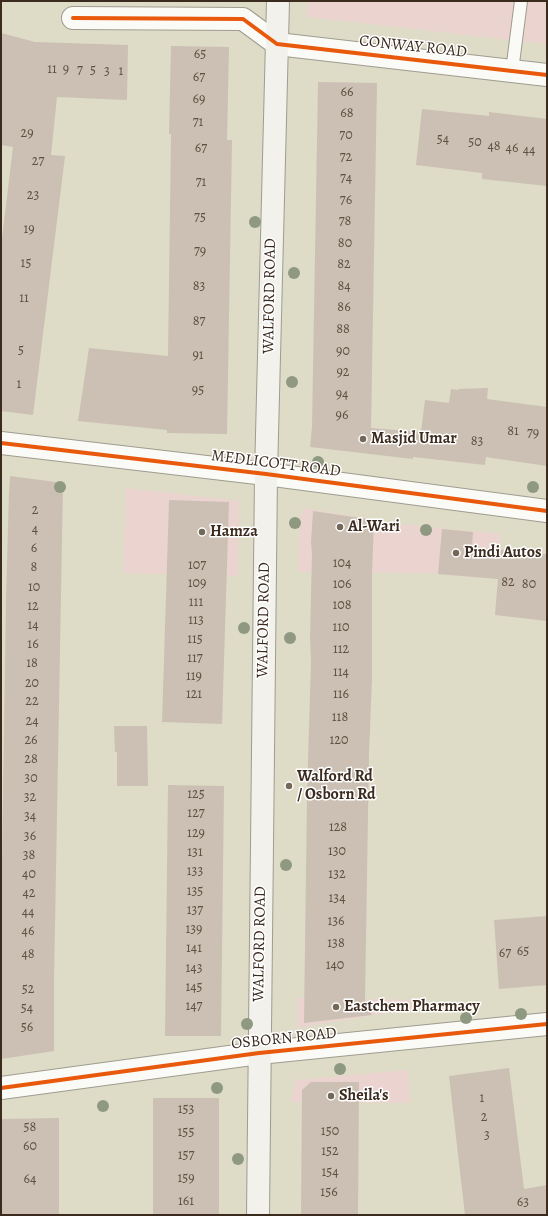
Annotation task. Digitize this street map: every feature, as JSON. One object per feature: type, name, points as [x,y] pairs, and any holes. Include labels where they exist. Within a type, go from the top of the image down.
[{"type":"main road","name":"WALFORD ROAD","points":[[258,1215],[266,474],[278,1]]},
{"type":"street","points":[[73,18],[243,19],[277,44]]},
{"type":"street","name":"CONWAY ROAD","points":[[277,44],[547,75]]},
{"type":"street","name":"MEDLICOTT ROAD","points":[[1,443],[266,474],[547,511]]},
{"type":"street","name":"OSBORN ROAD","points":[[1,1088],[259,1053],[547,1024]]},
{"type":"lane","points":[[512,71],[521,1]]},
{"type":"shaded area","points":[[308,1],[547,1],[547,44],[307,17]]},
{"type":"shaded area","points":[[126,488],[239,501],[238,576],[123,573]]},
{"type":"shaded area","points":[[304,508],[400,524],[500,534],[496,579],[433,573],[298,572],[300,518]]},
{"type":"shaded area","points":[[297,998],[416,1000],[416,1008],[297,1028]]},
{"type":"shaded area","points":[[408,1070],[410,1103],[291,1102],[296,1080]]},
{"type":"building","points":[[1,33],[35,42],[128,45],[127,100],[57,97],[51,155],[65,156],[33,415],[1,411],[1,247],[13,147],[1,145]]},
{"type":"building","points":[[171,46],[229,47],[227,140],[232,140],[227,434],[167,433],[167,430],[78,421],[89,348],[168,356]]},
{"type":"building","points":[[318,82],[377,83],[371,428],[421,432],[425,400],[449,403],[451,389],[488,388],[487,399],[547,407],[547,466],[486,457],[485,465],[413,457],[413,459],[310,447],[312,427]]},
{"type":"building","points":[[422,109],[489,116],[489,112],[547,119],[547,186],[482,179],[482,173],[416,165]]},
{"type":"building","points":[[10,476],[63,483],[54,1051],[1,1059],[1,928],[6,597]]},
{"type":"building","points":[[169,500],[229,502],[222,724],[162,722]]},
{"type":"building","points":[[313,511],[374,520],[365,1000],[372,1015],[304,1023],[307,796],[311,661],[311,542]]},
{"type":"building","points":[[442,529],[473,532],[472,547],[547,554],[547,621],[495,615],[498,579],[438,574]]},
{"type":"building","points":[[114,726],[147,726],[148,786],[117,786],[117,752],[115,752]]},
{"type":"building","points":[[168,785],[224,786],[221,1036],[165,1036]]},
{"type":"building","points":[[547,916],[547,985],[499,989],[494,920]]},
{"type":"building","points":[[509,1068],[524,1189],[547,1185],[547,1215],[465,1215],[449,1076]]},
{"type":"building","points":[[311,1082],[359,1082],[358,1215],[301,1215],[302,1090]]},
{"type":"building","points":[[153,1098],[219,1098],[219,1215],[153,1215]]},
{"type":"building","points":[[59,1118],[59,1215],[1,1215],[1,1119]]},
{"type":"cycle path","points":[[73,18],[243,19],[277,44],[547,75]]},
{"type":"cycle path","points":[[1,443],[266,474],[547,511]]},
{"type":"cycle path","points":[[1,1088],[259,1053],[547,1024]]},
{"type":"place","name":"Masjid Umar","points":[[363,439]]},
{"type":"place","name":"Al-Wari","points":[[340,527]]},
{"type":"place","name":"Hamza","points":[[202,532]]},
{"type":"place","name":"Pindi Autos","points":[[456,553]]},
{"type":"place","name":"Walford Rd / Osborn Rd","points":[[289,786]]},
{"type":"place","name":"Eastchem Pharmacy","points":[[336,1007]]},
{"type":"place","name":"Sheila's","points":[[331,1096]]}]
